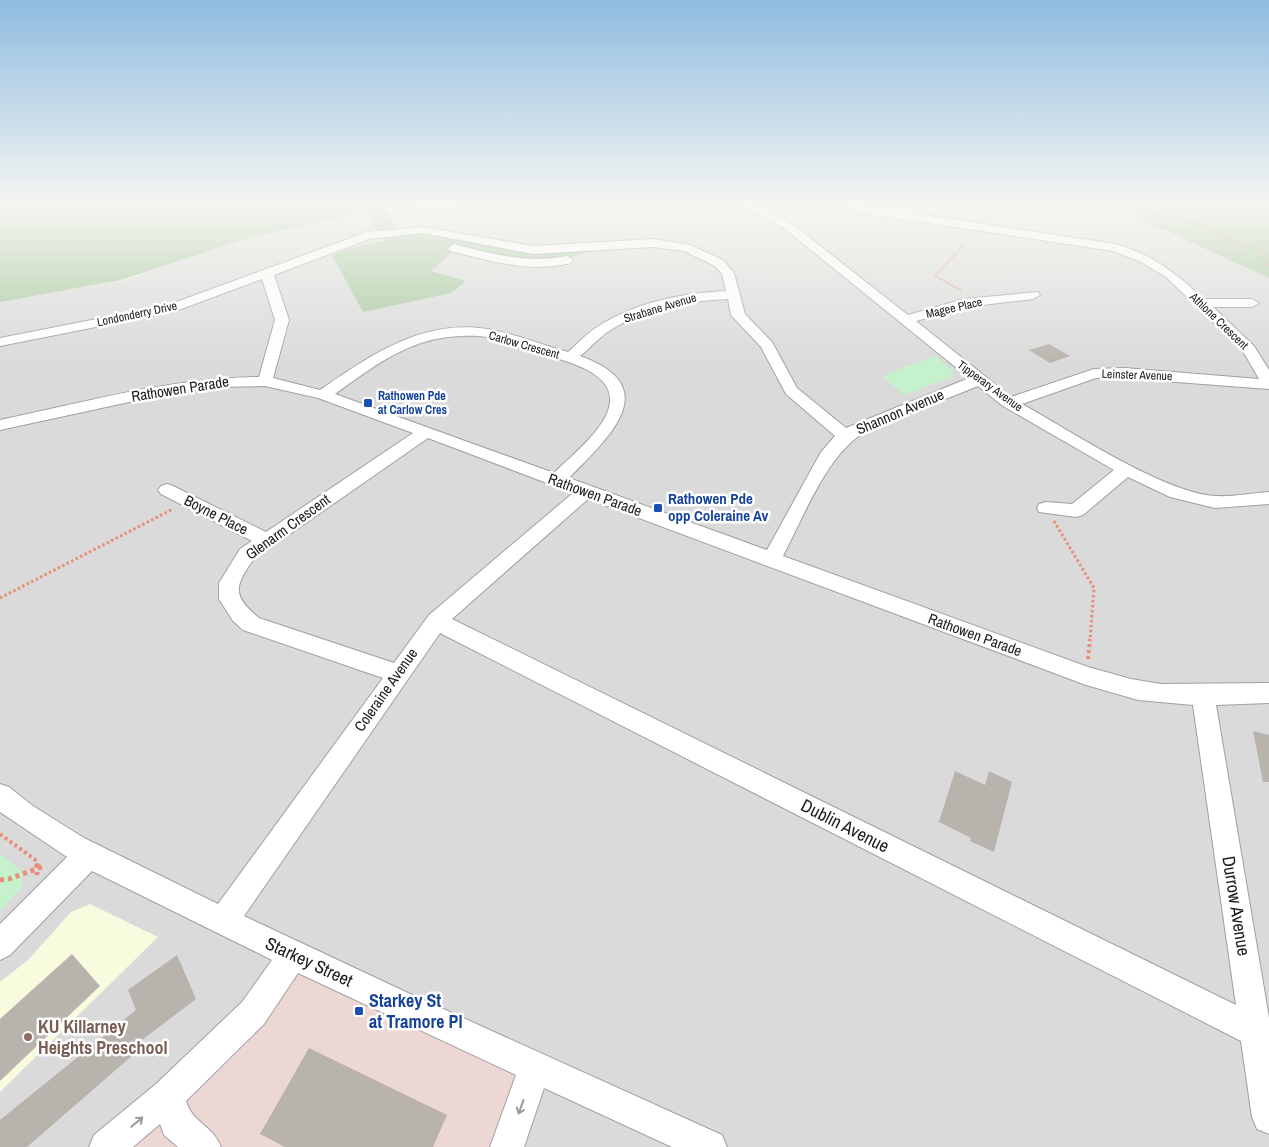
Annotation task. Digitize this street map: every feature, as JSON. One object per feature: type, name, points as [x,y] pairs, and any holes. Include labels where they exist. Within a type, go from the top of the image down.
[{"type":"street","name":"Londonderry Drive","points":[[0,342],[171,308],[308,258]]},
{"type":"street","name":"Londonderry Drive","points":[[485,258],[498,261],[536,265],[556,263],[576,258]]},
{"type":"street","name":"Londonderry Drive","points":[[709,258],[719,263],[728,273],[738,315],[768,345],[791,390],[845,436]]},
{"type":"street","name":"Tipperary Avenue","points":[[828,258],[1009,403],[1126,469],[1176,493],[1215,502],[1269,498]]},
{"type":"street","name":"Athlone Crescent","points":[[1138,258],[1158,266],[1201,303],[1249,349],[1269,383]]},
{"type":"street","points":[[265,381],[282,320],[266,273]]},
{"type":"street","name":"Strabane Avenue","points":[[570,358],[600,330],[622,318],[690,297],[733,295]]},
{"type":"street","name":"Magee Place","points":[[906,320],[979,301],[1033,295]]},
{"type":"street","points":[[1201,303],[1252,304]]},
{"type":"street","name":"Carlow Crescent","points":[[324,395],[386,352],[409,341],[436,334],[463,332],[488,334],[570,358],[596,368],[610,380],[617,395],[618,404],[611,422],[557,481]]},
{"type":"street","name":"Leinster Avenue","points":[[1009,403],[1094,374],[1124,373],[1269,383]]},
{"type":"street","name":"Shannon Avenue","points":[[770,560],[830,452],[845,436],[860,427],[978,380]]},
{"type":"street","name":"Rathowen Parade","points":[[0,425],[180,386],[214,382],[265,381],[324,395],[1086,676],[1146,692],[1203,696],[1269,693]]},
{"type":"street","name":"Glenarm Crescent","points":[[397,673],[251,624],[234,610],[227,590],[232,573],[247,554],[426,432]]},
{"type":"street","points":[[1046,508],[1076,512],[1126,469]]},
{"type":"street","name":"Boyne Place","points":[[167,490],[266,540]]},
{"type":"street","name":"Coleraine Avenue","points":[[223,921],[397,673],[436,622],[585,492]]},
{"type":"street","name":"Dublin Avenue","points":[[436,622],[1255,1032]]},
{"type":"street","name":"Durrow Avenue","points":[[1203,696],[1269,1117]]},
{"type":"street","name":"Starkey Street","points":[[0,796],[21,813],[89,854],[223,921],[710,1147]]},
{"type":"street","points":[[0,945],[89,854]]},
{"type":"street","points":[[106,1147],[168,1096],[253,1013],[293,955]]},
{"type":"street","points":[[507,1147],[535,1067]]},
{"type":"street","points":[[168,1096],[176,1123],[204,1147]]},
{"type":"path","points":[[953,258],[935,276],[979,301]]},
{"type":"path","points":[[0,598],[189,501]]},
{"type":"path","points":[[1046,508],[1094,588],[1086,676]]},
{"type":"path","points":[[0,834],[36,860],[38,868],[35,881]]},
{"type":"path","points":[[0,880],[9,879],[44,866]]},
{"type":"shaded area","points":[[188,258],[1228,258],[1269,276],[1269,1147],[0,1147],[0,301],[127,280]]},
{"type":"shaded area","name":"KU Killarney Heights Preschool","points":[[90,904],[158,937],[0,1092],[0,982],[29,959],[71,912]]},
{"type":"shaded area","points":[[293,955],[535,1067],[507,1147],[106,1147]]},
{"type":"green space","points":[[0,258],[189,258],[121,280],[0,302]]},
{"type":"green space","points":[[333,258],[446,258],[431,271],[466,281],[451,293],[363,312]]},
{"type":"green space","points":[[507,258],[569,258],[556,261],[537,264]]},
{"type":"green space","points":[[1224,258],[1269,258],[1269,278]]},
{"type":"green space","points":[[935,356],[953,371],[952,377],[904,395],[882,376]]},
{"type":"green space","points":[[0,854],[23,872],[21,888],[0,911]]},
{"type":"building","points":[[1049,344],[1070,356],[1050,363],[1029,350]]},
{"type":"building","points":[[1253,731],[1269,735],[1269,782],[1263,782]]},
{"type":"building","points":[[955,771],[985,785],[989,771],[1012,782],[994,852],[970,841],[971,838],[939,822]]},
{"type":"building","points":[[72,954],[100,986],[0,1081],[0,1019]]},
{"type":"building","points":[[177,955],[196,999],[138,1043],[141,1048],[27,1147],[0,1147],[0,1120],[136,1010],[128,990]]},
{"type":"building","points":[[309,1048],[447,1115],[433,1147],[285,1147],[260,1134]]},
{"type":"place","name":"Rathowen Pde at Carlow Cres","points":[[368,403]]},
{"type":"place","name":"Rathowen Pde opp Coleraine Av","points":[[658,508]]},
{"type":"place","name":"Starkey St at Tramore Pl","points":[[359,1011]]},
{"type":"place","name":"KU Killarney Heights Preschool","points":[[28,1037]]}]
